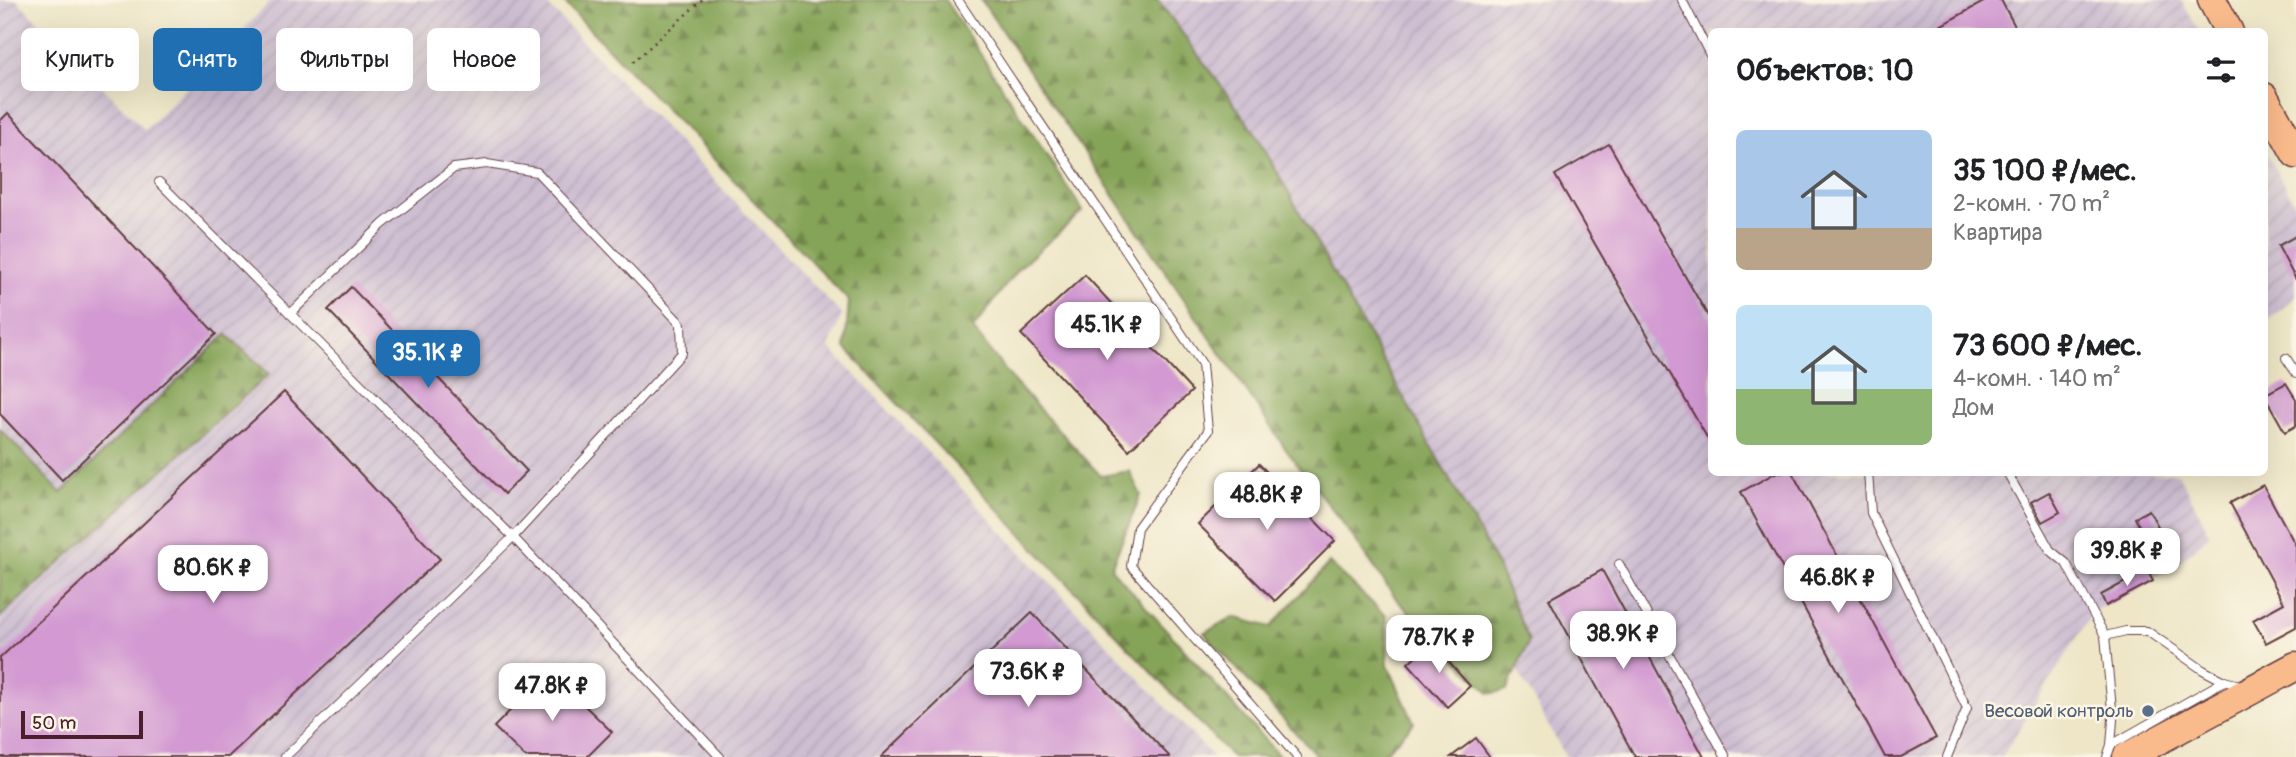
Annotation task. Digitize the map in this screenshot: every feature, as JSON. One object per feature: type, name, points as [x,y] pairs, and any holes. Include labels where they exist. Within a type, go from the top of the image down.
[{"type":"highway","points":[[2212,0],[2227,28]]},
{"type":"highway","points":[[2268,104],[2296,154]]},
{"type":"highway","points":[[2119,751],[2253,689],[2296,666]]},
{"type":"lane","points":[[958,0],[1202,364],[1208,431],[1137,528],[1131,566],[1297,757]]},
{"type":"lane","points":[[1684,1],[1708,51]]},
{"type":"lane","points":[[285,757],[513,537],[682,353],[681,324],[537,172],[487,164],[454,168],[383,224],[290,314]]},
{"type":"lane","points":[[159,182],[513,537],[720,757]]},
{"type":"lane","points":[[2286,358],[2296,373]]},
{"type":"lane","points":[[1868,476],[1871,513],[1967,708],[1947,757]]},
{"type":"lane","points":[[2009,476],[2050,550],[2066,563],[2105,636],[2113,720],[2119,751]]},
{"type":"lane","points":[[1619,564],[1726,757]]},
{"type":"lane","points":[[2105,636],[2126,631],[2147,631],[2203,670],[2224,681],[2253,689]]},
{"type":"lane","points":[[2107,757],[2224,681]]},
{"type":"path","points":[[633,62],[702,0]]},
{"type":"shaded area","points":[[0,0],[17,0],[45,28],[21,28],[21,91],[107,91],[145,130],[183,91],[262,91],[262,28],[245,28],[272,0],[543,0],[842,315],[829,347],[1213,757],[0,757]]},
{"type":"shaded area","points":[[1140,0],[2181,0],[2197,28],[1708,28],[1708,476],[2180,476],[2210,534],[2178,563],[2093,612],[2002,757],[1566,757]]},
{"type":"shaded area","points":[[2268,156],[2296,206],[2296,296],[2268,320]]},
{"type":"green space","points":[[562,0],[945,0],[1083,211],[1018,269],[973,329],[1016,384],[1101,476],[1129,471],[1141,495],[1111,568],[1280,757],[1232,757],[845,348],[849,301]]},
{"type":"green space","points":[[981,0],[1158,0],[1254,131],[1493,557],[1529,641],[1507,690],[1490,694],[1397,600],[1287,451]]},
{"type":"green space","points":[[226,334],[269,374],[0,617],[0,429],[61,493]]},
{"type":"green space","points":[[1329,563],[1386,616],[1388,665],[1414,723],[1381,757],[1318,757],[1204,633],[1233,617],[1271,627]]},
{"type":"building","points":[[1987,0],[2001,0],[2016,28],[1936,28]]},
{"type":"building","points":[[8,113],[216,334],[62,480],[0,414],[0,121]]},
{"type":"building","points":[[1609,144],[1708,316],[1708,439],[1555,175]]},
{"type":"building","points":[[2296,236],[2296,280],[2278,246]]},
{"type":"building","points":[[1085,275],[1192,391],[1129,450],[1021,334]]},
{"type":"building","points":[[351,287],[527,471],[504,494],[328,310]]},
{"type":"building","points":[[2286,383],[2296,399],[2296,426],[2285,432],[2268,402],[2268,393]]},
{"type":"building","points":[[284,392],[440,559],[228,757],[0,757],[0,658]]},
{"type":"building","points":[[1259,464],[1335,541],[1275,601],[1198,524]]},
{"type":"building","points":[[1770,476],[1794,476],[1936,738],[1901,757],[1885,757],[1741,492]]},
{"type":"building","points":[[2263,485],[2296,546],[2296,627],[2266,643],[2253,620],[2284,603],[2230,503]]},
{"type":"building","points":[[2049,492],[2060,512],[2042,522],[2031,502]]},
{"type":"building","points":[[2149,510],[2178,563],[2163,571],[2135,518]]},
{"type":"building","points":[[1602,570],[1704,757],[1635,757],[1549,599]]},
{"type":"building","points":[[2147,570],[2153,581],[2106,606],[2101,595]]},
{"type":"building","points":[[1032,613],[1170,757],[881,757]]},
{"type":"building","points":[[1431,642],[1470,686],[1447,707],[1408,663]]},
{"type":"building","points":[[549,671],[612,732],[587,757],[525,757],[494,727]]},
{"type":"building","points":[[1476,738],[1490,757],[1451,757]]},
{"type":"place","name":"Весовой контроль","points":[[2148,711]]}]
